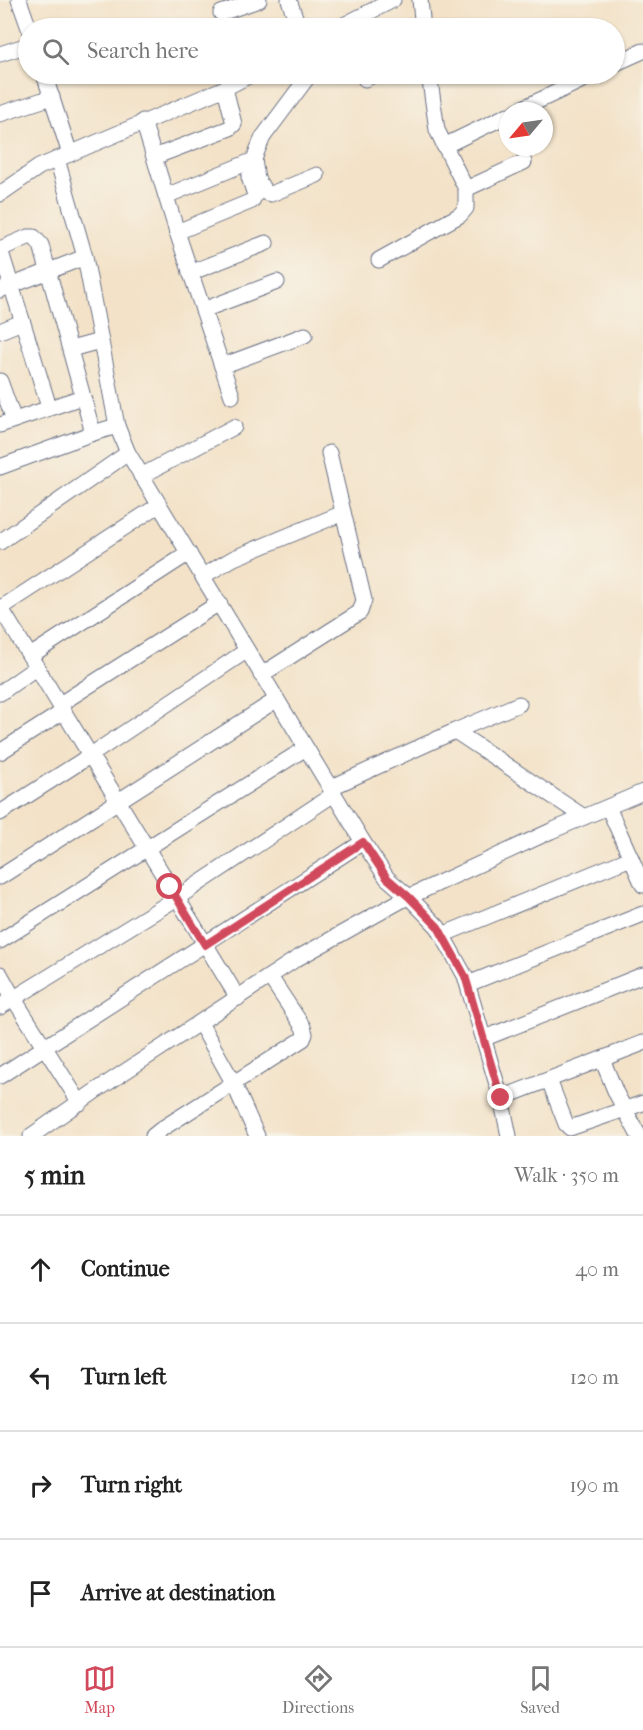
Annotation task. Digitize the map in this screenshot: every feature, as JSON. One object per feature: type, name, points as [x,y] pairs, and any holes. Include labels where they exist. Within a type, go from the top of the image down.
[{"type":"street","points":[[19,0],[25,18]]},
{"type":"street","points":[[222,13],[259,0]]},
{"type":"street","points":[[289,0],[295,18]]},
{"type":"street","points":[[358,18],[393,0]]},
{"type":"street","points":[[420,0],[422,18]]},
{"type":"street","points":[[0,54],[18,48]]},
{"type":"street","points":[[625,59],[643,51]]},
{"type":"street","points":[[47,84],[85,257],[117,426],[128,453],[363,842],[387,878],[438,927],[468,984],[501,1098],[509,1136]]},
{"type":"street","points":[[0,194],[27,173],[233,84]]},
{"type":"street","points":[[177,232],[252,201],[255,195],[249,162],[263,136],[302,84]]},
{"type":"street","points":[[379,260],[459,215],[466,208],[466,189],[444,146],[434,115],[430,84]]},
{"type":"street","points":[[536,102],[574,84]]},
{"type":"street","points":[[154,158],[230,128],[234,124],[225,88]]},
{"type":"street","points":[[0,114],[52,97]]},
{"type":"street","points":[[444,146],[499,119]]},
{"type":"street","points":[[143,121],[190,273],[232,396]]},
{"type":"street","points":[[249,162],[261,187],[266,193],[271,194],[317,175]]},
{"type":"street","points":[[166,196],[249,162]]},
{"type":"street","points":[[466,189],[524,162]]},
{"type":"street","points":[[49,408],[22,322],[6,288],[0,249],[28,237],[34,237],[41,245],[50,270],[93,433]]},
{"type":"street","points":[[190,273],[266,243]]},
{"type":"street","points":[[6,288],[85,257]]},
{"type":"street","points":[[203,310],[277,282]]},
{"type":"street","points":[[0,331],[22,322]]},
{"type":"street","points":[[222,366],[305,335]]},
{"type":"street","points":[[71,349],[100,340]]},
{"type":"street","points":[[0,381],[7,423],[82,397]]},
{"type":"street","points":[[0,467],[117,426]]},
{"type":"street","points":[[141,476],[234,427]]},
{"type":"street","points":[[0,542],[128,453]]},
{"type":"street","points":[[261,675],[363,608],[364,600],[329,453]]},
{"type":"street","points":[[159,505],[0,608],[5,626],[34,661],[238,998]]},
{"type":"street","points":[[203,576],[234,558],[343,513]]},
{"type":"street","points":[[0,693],[34,661],[189,553]]},
{"type":"street","points":[[0,752],[219,603]]},
{"type":"street","points":[[0,813],[246,651]]},
{"type":"street","points":[[2,872],[276,700]]},
{"type":"street","points":[[7,1003],[177,898],[332,791],[455,731],[519,704]]},
{"type":"street","points":[[455,731],[584,817]]},
{"type":"street","points":[[0,941],[148,850],[306,748]]},
{"type":"street","points":[[31,1136],[296,960],[409,897],[643,792]]},
{"type":"street","points":[[608,807],[643,885]]},
{"type":"street","points":[[0,1076],[363,842]]},
{"type":"street","points":[[442,935],[631,858]]},
{"type":"street","points":[[468,984],[643,914]]},
{"type":"street","points":[[0,974],[7,1003],[45,1048],[80,1103]]},
{"type":"street","points":[[484,1038],[643,975]]},
{"type":"street","points":[[153,1136],[298,1044],[305,1034],[300,1021],[270,977]]},
{"type":"street","points":[[200,1023],[234,1084],[257,1136]]},
{"type":"street","points":[[501,1098],[643,1043]]},
{"type":"street","points":[[602,1059],[639,1136]]},
{"type":"street","points":[[549,1080],[567,1126],[575,1127],[643,1103]]},
{"type":"route","points":[[170,887],[205,945],[363,842],[387,878],[438,927],[465,976],[501,1098]]}]
